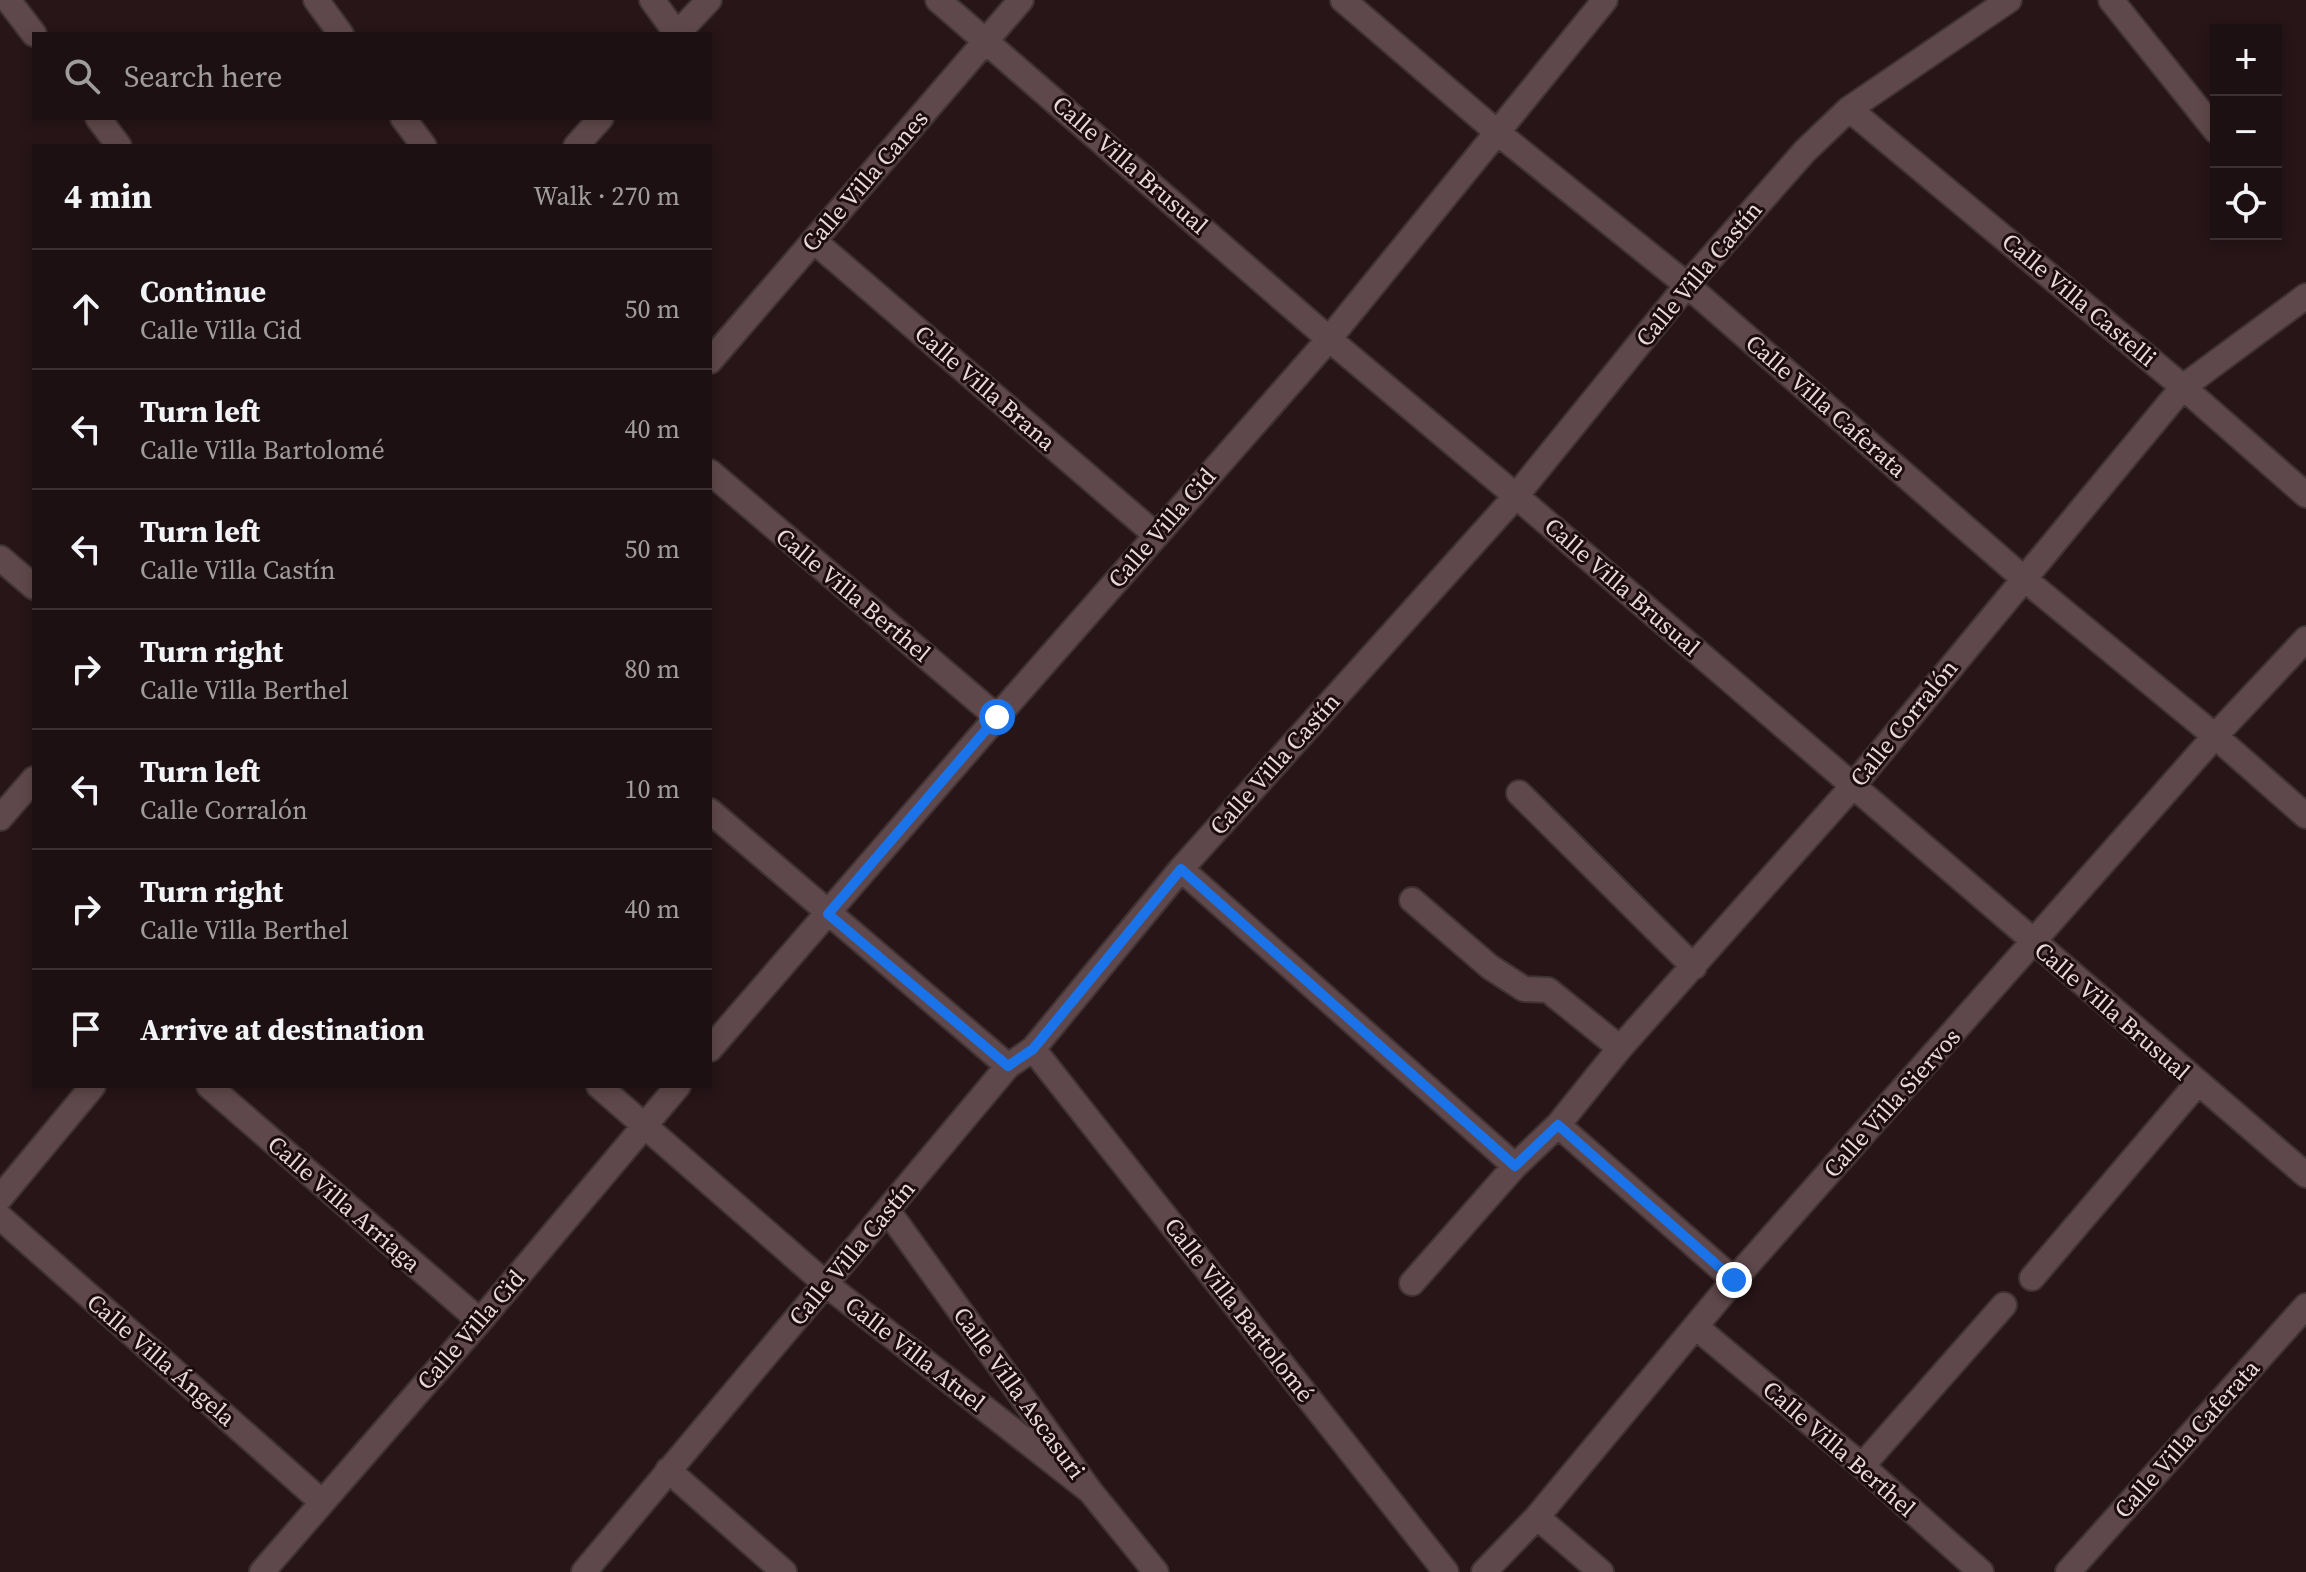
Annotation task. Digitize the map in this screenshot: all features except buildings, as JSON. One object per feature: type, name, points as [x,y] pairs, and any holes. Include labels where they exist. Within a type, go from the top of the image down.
[{"type":"street","points":[[8,0],[32,32]]},
{"type":"street","points":[[316,0],[340,32]]},
{"type":"street","points":[[652,0],[676,32]]},
{"type":"street","points":[[679,32],[709,0]]},
{"type":"street","name":"Calle Villa Brusual","points":[[938,0],[2306,1175]]},
{"type":"street","name":"Calle Villa Canes","points":[[712,359],[1021,0]]},
{"type":"street","name":"Calle Villa Caferata","points":[[1343,0],[1498,133],[1687,285],[2023,578],[2215,736],[2306,816]]},
{"type":"street","name":"Calle Villa Cid","points":[[712,1047],[1329,339],[1605,0]]},
{"type":"street","name":"Calle Villa Castín","points":[[584,1572],[1008,1066],[1033,1049],[1181,869],[1516,496],[1687,285],[1805,151],[1849,109],[2009,0]]},
{"type":"street","points":[[2111,0],[2210,124]]},
{"type":"street","name":"Calle Villa Castelli","points":[[1849,109],[2183,387],[2306,495]]},
{"type":"street","points":[[100,120],[118,144]]},
{"type":"street","points":[[404,120],[422,144]]},
{"type":"street","points":[[578,144],[599,120]]},
{"type":"street","name":"Calle Villa Brana","points":[[814,241],[1156,535]]},
{"type":"street","name":"Calle Corralón","points":[[1412,1283],[1515,1166],[1558,1125],[1620,1048],[1852,787],[2183,387],[2306,296]]},
{"type":"street","name":"Calle Villa Berthel","points":[[712,474],[997,717]]},
{"type":"street","points":[[0,558],[32,585]]},
{"type":"street","name":"Calle Villa Siervos","points":[[1484,1572],[1537,1517],[1734,1280],[2215,736],[2306,639]]},
{"type":"street","points":[[0,818],[32,781]]},
{"type":"street","points":[[1519,793],[1694,967]]},
{"type":"street","points":[[712,813],[1008,1066]]},
{"type":"street","points":[[1181,869],[1515,1166]]},
{"type":"street","points":[[1412,900],[1490,967],[1524,989],[1548,990],[1620,1048]]},
{"type":"street","name":"Calle Villa Bartolomé","points":[[1033,1049],[1446,1572]]},
{"type":"street","points":[[2032,1278],[2197,1084]]},
{"type":"street","points":[[0,1198],[91,1088]]},
{"type":"street","name":"Calle Villa Arriaga","points":[[211,1088],[480,1321]]},
{"type":"street","name":"Calle Villa Atuel","points":[[601,1088],[827,1285],[1090,1491]]},
{"type":"street","name":"Calle Villa Cid","points":[[262,1572],[480,1321],[676,1088]]},
{"type":"street","points":[[1558,1125],[1734,1280]]},
{"type":"street","name":"Calle Villa Ascasuri","points":[[888,1211],[1090,1491],[1156,1572]]},
{"type":"street","name":"Calle Villa Ángela","points":[[0,1217],[322,1502]]},
{"type":"street","points":[[1862,1466],[2004,1305]]},
{"type":"street","name":"Calle Villa Caferata","points":[[2068,1572],[2306,1306]]},
{"type":"street","name":"Calle Villa Berthel","points":[[1696,1327],[1862,1466],[1981,1572]]},
{"type":"street","points":[[668,1470],[784,1572]]},
{"type":"street","points":[[1537,1517],[1601,1572]]},
{"type":"route","points":[[997,717],[828,914],[1008,1066],[1033,1049],[1181,869],[1515,1166],[1558,1125],[1734,1280]]}]
